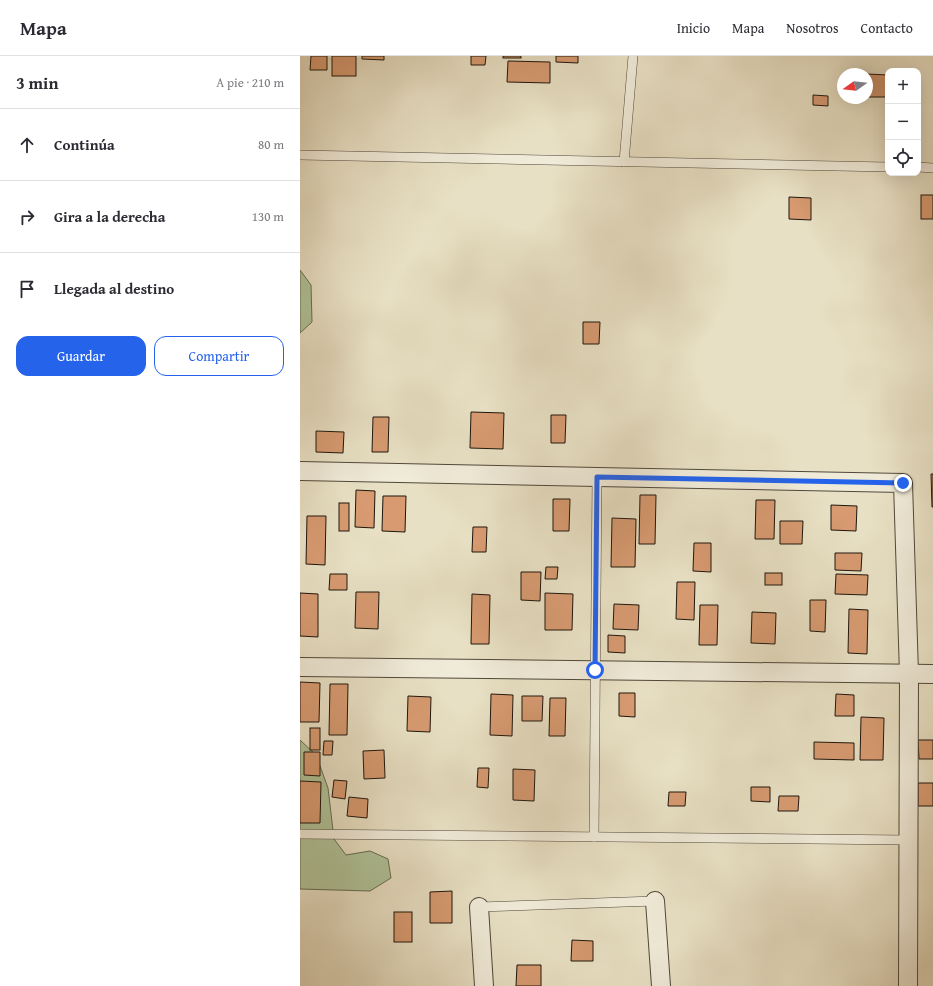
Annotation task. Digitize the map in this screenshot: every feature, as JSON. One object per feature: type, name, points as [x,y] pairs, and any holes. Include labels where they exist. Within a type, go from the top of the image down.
[{"type":"street","points":[[300,471],[903,483],[909,674],[908,986]]},
{"type":"street","points":[[300,667],[933,674]]},
{"type":"street","points":[[655,901],[661,986]]},
{"type":"street","points":[[479,907],[484,986]]},
{"type":"lane","points":[[624,162],[633,56]]},
{"type":"lane","points":[[300,155],[885,167]]},
{"type":"lane","points":[[921,167],[933,168]]},
{"type":"lane","points":[[594,837],[597,477]]},
{"type":"lane","points":[[300,834],[908,840]]},
{"type":"lane","points":[[479,907],[655,901]]},
{"type":"green space","points":[[300,270],[311,285],[312,322],[300,333]]},
{"type":"green space","points":[[300,740],[316,755],[328,788],[334,839],[346,855],[370,851],[388,859],[391,878],[370,891],[300,889]]},
{"type":"building","points":[[311,56],[327,56],[327,70],[310,70]]},
{"type":"building","points":[[332,56],[356,56],[356,76],[332,76]]},
{"type":"building","points":[[362,56],[384,56],[384,60],[362,59]]},
{"type":"building","points":[[471,56],[486,56],[485,65],[471,65]]},
{"type":"building","points":[[503,56],[521,56],[521,58],[503,58]]},
{"type":"building","points":[[556,56],[578,56],[578,63],[556,62]]},
{"type":"building","points":[[508,61],[550,62],[550,83],[507,82]]},
{"type":"building","points":[[873,74],[885,75],[885,97],[873,97]]},
{"type":"building","points":[[813,95],[828,96],[828,106],[813,105]]},
{"type":"building","points":[[921,195],[933,195],[933,219],[921,219]]},
{"type":"building","points":[[789,197],[811,198],[811,220],[789,219]]},
{"type":"building","points":[[583,322],[600,322],[599,344],[583,344]]},
{"type":"building","points":[[471,412],[504,413],[503,449],[470,448]]},
{"type":"building","points":[[551,415],[566,415],[565,443],[551,443]]},
{"type":"building","points":[[373,417],[389,417],[388,452],[372,452]]},
{"type":"building","points":[[316,431],[344,432],[343,453],[316,452]]},
{"type":"building","points":[[931,474],[933,474],[933,507],[932,507]]},
{"type":"building","points":[[356,490],[375,491],[374,528],[355,527]]},
{"type":"building","points":[[640,495],[656,495],[655,544],[639,544]]},
{"type":"building","points":[[383,496],[406,496],[405,532],[382,531]]},
{"type":"building","points":[[553,499],[570,499],[569,531],[553,531]]},
{"type":"building","points":[[756,500],[775,500],[774,539],[755,539]]},
{"type":"building","points":[[339,503],[349,503],[349,531],[339,531]]},
{"type":"building","points":[[831,505],[857,506],[856,531],[831,530]]},
{"type":"building","points":[[307,516],[326,516],[325,565],[306,564]]},
{"type":"building","points":[[612,518],[636,519],[635,567],[611,567]]},
{"type":"building","points":[[780,521],[803,521],[802,544],[780,544]]},
{"type":"building","points":[[473,527],[487,527],[486,552],[472,552]]},
{"type":"building","points":[[694,543],[711,543],[711,572],[693,571]]},
{"type":"building","points":[[835,553],[862,553],[861,571],[835,570]]},
{"type":"building","points":[[546,567],[558,567],[557,579],[545,579]]},
{"type":"building","points":[[521,572],[541,572],[540,601],[521,600]]},
{"type":"building","points":[[765,573],[782,573],[782,585],[765,585]]},
{"type":"building","points":[[330,574],[347,574],[347,590],[329,590]]},
{"type":"building","points":[[836,574],[868,575],[867,595],[835,594]]},
{"type":"building","points":[[677,582],[695,582],[694,620],[676,619]]},
{"type":"building","points":[[356,592],[379,592],[378,629],[355,628]]},
{"type":"building","points":[[300,593],[318,594],[318,637],[300,636]]},
{"type":"building","points":[[545,593],[573,594],[572,630],[545,630]]},
{"type":"building","points":[[472,594],[490,595],[489,644],[471,644]]},
{"type":"building","points":[[810,600],[826,600],[825,632],[810,631]]},
{"type":"building","points":[[614,604],[639,605],[638,630],[613,629]]},
{"type":"building","points":[[700,605],[718,605],[717,645],[699,645]]},
{"type":"building","points":[[849,609],[868,610],[867,654],[848,653]]},
{"type":"building","points":[[752,612],[776,613],[775,644],[751,643]]},
{"type":"building","points":[[608,635],[625,636],[625,653],[608,652]]},
{"type":"building","points":[[300,682],[320,683],[319,722],[300,722]]},
{"type":"building","points":[[330,684],[348,684],[347,735],[329,735]]},
{"type":"building","points":[[619,693],[635,693],[635,717],[619,716]]},
{"type":"building","points":[[491,694],[513,695],[512,736],[490,735]]},
{"type":"building","points":[[836,694],[854,695],[854,716],[835,716]]},
{"type":"building","points":[[408,696],[431,697],[430,732],[407,731]]},
{"type":"building","points":[[522,696],[543,696],[542,721],[522,721]]},
{"type":"building","points":[[550,698],[566,698],[565,736],[549,736]]},
{"type":"building","points":[[861,717],[884,718],[883,760],[860,760]]},
{"type":"building","points":[[310,728],[320,728],[320,750],[310,750]]},
{"type":"building","points":[[918,740],[933,740],[933,759],[919,759]]},
{"type":"building","points":[[324,741],[333,741],[332,755],[323,755]]},
{"type":"building","points":[[814,742],[854,743],[854,760],[814,759]]},
{"type":"building","points":[[384,750],[385,778],[364,779],[363,751]]},
{"type":"building","points":[[304,752],[320,752],[320,776],[304,775]]},
{"type":"building","points":[[478,768],[489,768],[488,788],[477,787]]},
{"type":"building","points":[[513,769],[535,770],[534,801],[513,800]]},
{"type":"building","points":[[334,780],[347,781],[345,799],[332,797]]},
{"type":"building","points":[[300,781],[321,782],[320,823],[300,823]]},
{"type":"building","points":[[918,783],[933,783],[933,806],[918,806]]},
{"type":"building","points":[[751,787],[770,787],[770,802],[751,801]]},
{"type":"building","points":[[669,792],[686,792],[685,806],[668,806]]},
{"type":"building","points":[[779,796],[799,796],[798,811],[778,811]]},
{"type":"building","points":[[349,797],[368,799],[367,818],[347,816]]},
{"type":"building","points":[[452,891],[452,923],[430,923],[430,892]]},
{"type":"building","points":[[394,912],[412,912],[412,942],[394,942]]},
{"type":"building","points":[[572,940],[593,941],[593,961],[571,961]]},
{"type":"building","points":[[517,965],[541,965],[541,986],[516,986]]},
{"type":"route","points":[[595,670],[597,477],[903,483]]}]
